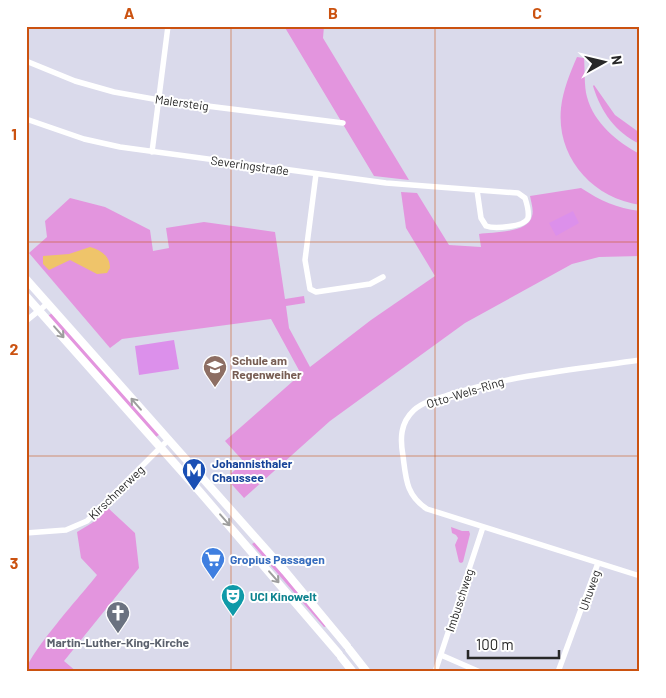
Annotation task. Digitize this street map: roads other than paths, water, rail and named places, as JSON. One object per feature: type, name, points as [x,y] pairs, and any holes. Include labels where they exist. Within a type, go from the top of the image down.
[{"type":"main road","points":[[26,279],[285,571],[367,672]]},
{"type":"main road","points":[[26,296],[353,672]]},
{"type":"street","points":[[152,152],[168,26]]},
{"type":"street","name":"Malersteig","points":[[26,61],[75,81],[114,92],[159,100],[343,123]]},
{"type":"street","name":"Severingstraße","points":[[26,119],[84,139],[152,152],[402,185],[477,190],[523,195],[526,200],[527,219],[520,224],[501,227],[486,226],[481,218],[477,190]]},
{"type":"street","points":[[316,174],[305,260],[310,290],[316,292],[370,284],[383,277]]},
{"type":"street","points":[[26,321],[47,304]]},
{"type":"street","name":"Otto-Wels-Ring","points":[[640,360],[496,382],[429,402],[412,411],[405,422],[401,439],[406,476],[411,494],[418,503],[427,509],[640,576]]},
{"type":"street","name":"Kirschnerweg","points":[[26,533],[68,530],[87,521],[168,440]]},
{"type":"street","name":"Imbuschweg","points":[[435,672],[483,527]]},
{"type":"street","name":"Uhuweg","points":[[558,672],[598,563]]},
{"type":"street","points":[[441,655],[480,672]]},
{"type":"place","name":"Schule am Regenweiher","points":[[215,388]]},
{"type":"place","name":"Johannisthaler Chaussee","points":[[194,491]]},
{"type":"place","name":"Gropius Passagen","points":[[213,580]]},
{"type":"place","name":"UCI Kinowelt","points":[[233,617]]},
{"type":"place","name":"Martin-Luther-King-Kirche","points":[[118,634]]}]
